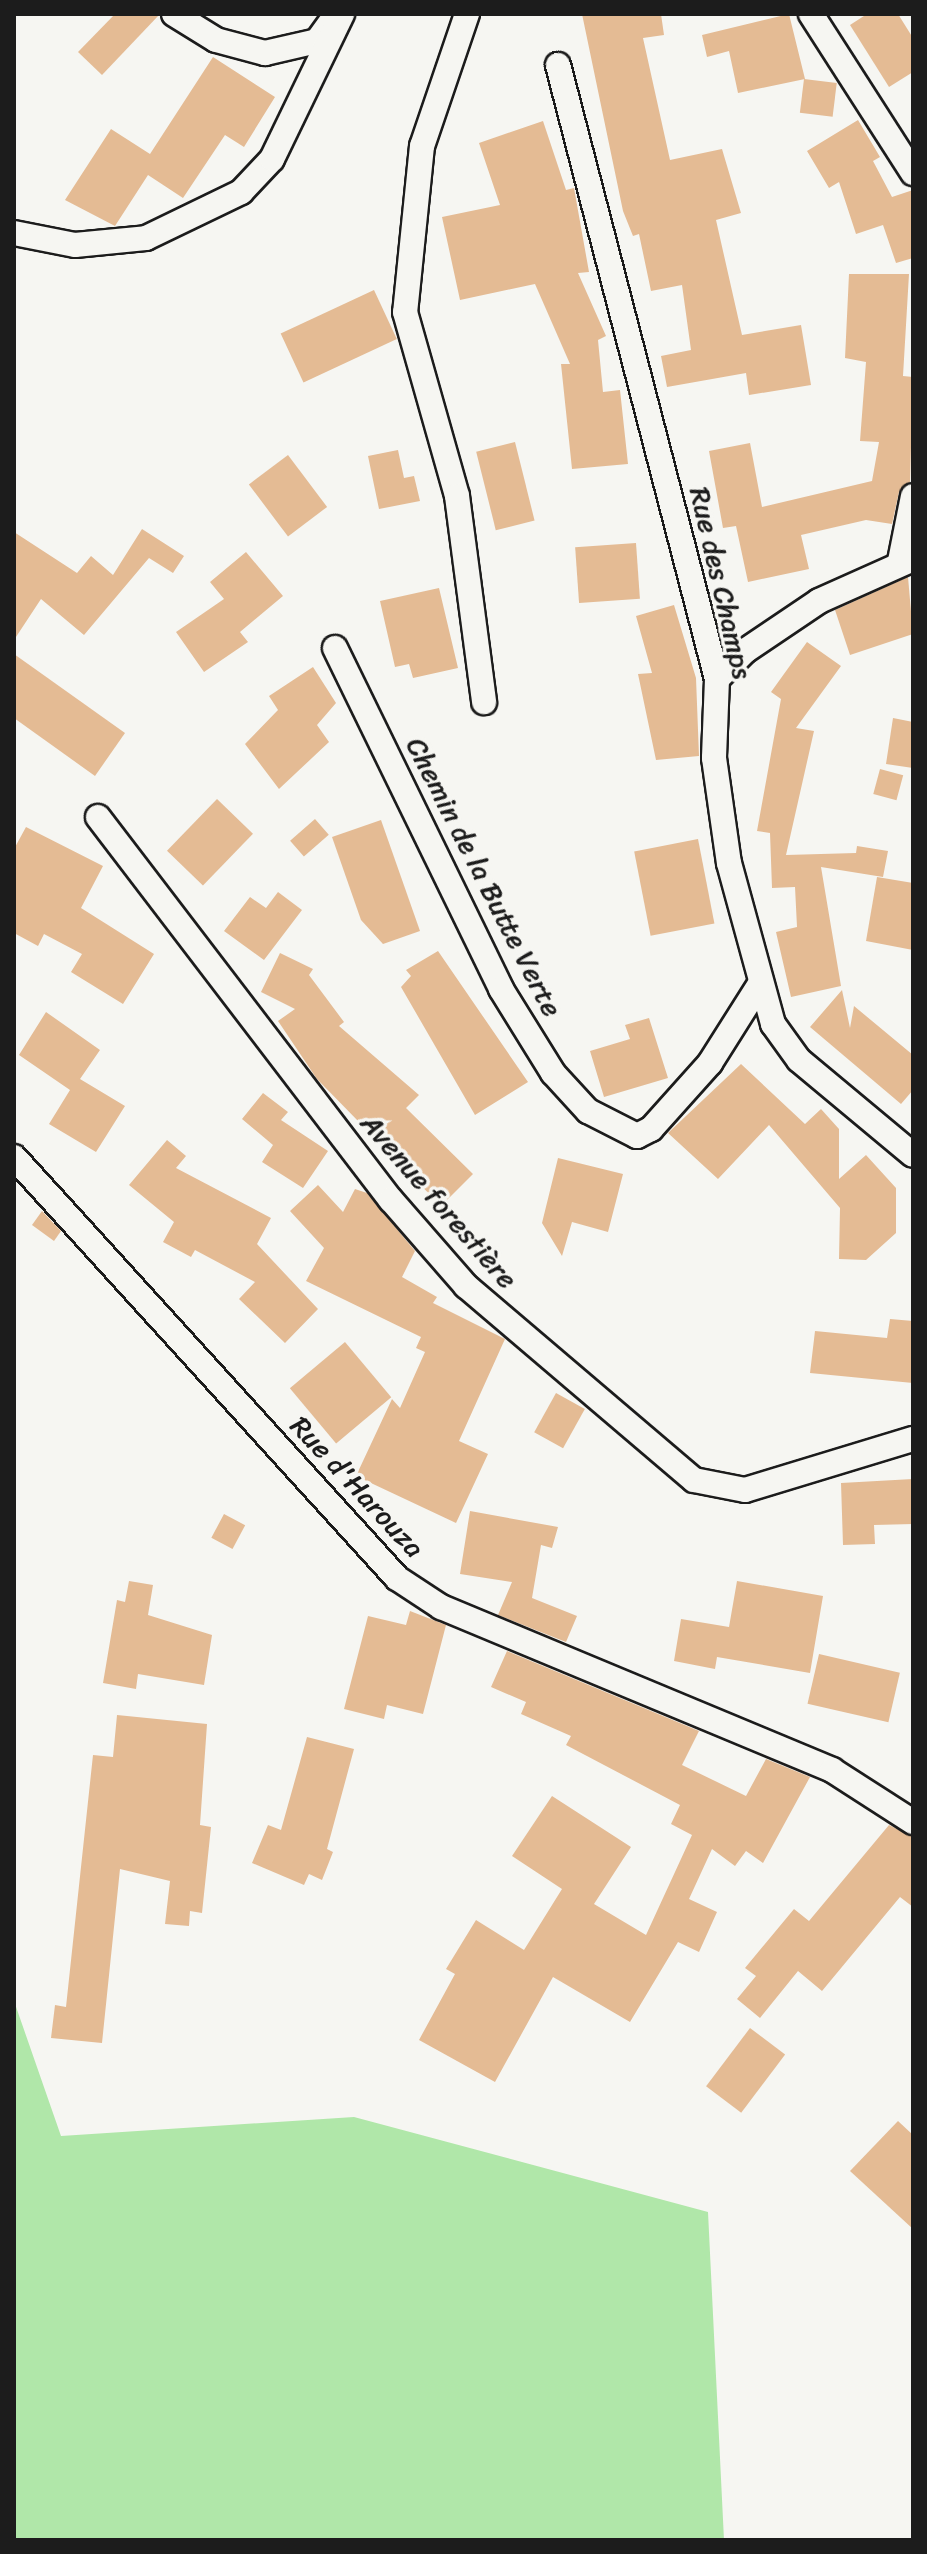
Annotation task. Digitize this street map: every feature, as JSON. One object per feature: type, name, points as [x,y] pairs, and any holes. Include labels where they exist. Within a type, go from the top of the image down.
[{"type":"street","points":[[174,14],[216,40],[265,53],[317,41],[339,14]]},
{"type":"street","points":[[14,233],[75,245],[146,238],[241,192],[272,159],[339,14]]},
{"type":"street","points":[[467,14],[422,146],[405,312],[457,496],[484,702]]},
{"type":"street","points":[[811,14],[913,173]]},
{"type":"street","name":"Rue des Champs","points":[[558,65],[717,679],[714,758],[729,863],[773,1024],[799,1060],[913,1155]]},
{"type":"street","points":[[717,679],[819,601],[906,560],[913,496]]},
{"type":"street","name":"Chemin de la Butte Verte","points":[[335,648],[501,989],[553,1073],[588,1111],[637,1136],[651,1129],[710,1063],[760,984]]},
{"type":"street","name":"Avenue forestière","points":[[98,817],[391,1200],[466,1286],[694,1480],[745,1490],[913,1439]]},
{"type":"street","name":"Rue d'Harouza","points":[[14,1157],[397,1578],[441,1607],[832,1770],[913,1822]]},
{"type":"green space","points":[[14,2001],[61,2136],[354,2117],[708,2212],[724,2540],[14,2540]]},
{"type":"building","points":[[115,14],[159,15],[102,75],[78,52]]},
{"type":"building","points":[[582,14],[661,14],[664,35],[643,38],[670,160],[722,149],[741,213],[716,220],[742,335],[801,325],[811,385],[749,395],[746,373],[667,387],[661,356],[691,350],[682,285],[651,291],[639,234],[633,236],[623,211]]},
{"type":"building","points":[[789,14],[805,79],[738,93],[729,51],[707,57],[702,35]]},
{"type":"building","points":[[867,14],[898,14],[913,38],[913,72],[889,87],[850,25]]},
{"type":"building","points":[[213,57],[275,97],[244,147],[225,135],[183,198],[148,175],[115,226],[65,200],[111,129],[150,154]]},
{"type":"building","points":[[804,79],[837,83],[833,117],[800,113]]},
{"type":"building","points":[[858,120],[880,157],[873,161],[892,197],[913,190],[913,258],[896,263],[883,225],[856,234],[839,182],[829,188],[807,151]]},
{"type":"building","points":[[543,121],[566,190],[574,188],[589,272],[578,273],[606,336],[598,340],[603,392],[620,390],[628,464],[572,469],[561,364],[570,364],[535,284],[460,300],[442,217],[500,205],[479,143]]},
{"type":"building","points":[[849,274],[909,274],[903,376],[913,377],[910,482],[899,492],[892,524],[866,520],[801,535],[809,569],[748,582],[736,526],[723,528],[709,451],[750,443],[762,507],[872,481],[879,442],[860,441],[866,362],[845,358]]},
{"type":"building","points":[[374,290],[397,339],[303,382],[281,334]]},
{"type":"building","points":[[515,442],[535,521],[496,530],[476,452]]},
{"type":"building","points":[[398,450],[404,478],[414,476],[420,501],[379,509],[368,456]]},
{"type":"building","points":[[288,455],[327,507],[288,536],[249,484]]},
{"type":"building","points":[[142,529],[184,556],[173,573],[149,558],[84,635],[41,599],[14,640],[14,532],[77,573],[91,556],[113,575]]},
{"type":"building","points":[[636,543],[640,599],[579,603],[575,547]]},
{"type":"building","points":[[246,552],[283,596],[240,632],[248,642],[204,672],[176,632],[224,599],[210,582]]},
{"type":"building","points":[[908,577],[913,634],[850,655],[835,610]]},
{"type":"building","points":[[439,588],[458,668],[413,678],[409,664],[395,667],[380,601]]},
{"type":"building","points":[[674,605],[696,678],[699,756],[656,760],[638,674],[652,673],[636,616]]},
{"type":"building","points":[[807,642],[841,666],[796,728],[814,731],[786,855],[856,853],[857,846],[888,851],[883,877],[821,867],[841,986],[791,997],[776,932],[797,927],[795,887],[772,888],[770,833],[757,831],[781,699],[771,692]]},
{"type":"building","points":[[14,654],[125,733],[95,776],[14,718]]},
{"type":"building","points":[[313,667],[336,703],[317,725],[329,742],[279,789],[245,744],[278,710],[269,696]]},
{"type":"building","points":[[893,718],[913,722],[913,768],[886,764]]},
{"type":"building","points":[[880,769],[903,775],[896,800],[873,794]]},
{"type":"building","points":[[217,799],[253,834],[203,886],[167,851]]},
{"type":"building","points":[[315,819],[329,835],[304,856],[290,841]]},
{"type":"building","points":[[381,820],[420,931],[383,944],[361,920],[332,837]]},
{"type":"building","points":[[26,827],[103,866],[81,908],[154,954],[123,1004],[71,972],[82,954],[44,934],[38,946],[14,933],[14,849]]},
{"type":"building","points":[[698,839],[714,923],[651,936],[634,851]]},
{"type":"building","points":[[877,877],[913,883],[913,950],[866,941]]},
{"type":"building","points":[[278,892],[302,910],[264,960],[224,931],[250,897],[266,908]]},
{"type":"building","points":[[438,951],[528,1082],[475,1115],[401,987],[411,976],[406,970]]},
{"type":"building","points":[[280,953],[313,969],[309,975],[344,1022],[339,1026],[419,1095],[406,1108],[473,1174],[441,1206],[317,1079],[278,1021],[295,1009],[261,992]]},
{"type":"building","points":[[842,990],[850,1028],[854,1006],[913,1055],[913,1090],[901,1104],[810,1027]]},
{"type":"building","points":[[46,1012],[100,1050],[80,1079],[125,1106],[96,1152],[49,1124],[70,1090],[19,1055]]},
{"type":"building","points":[[649,1018],[668,1078],[604,1097],[590,1051],[630,1039],[625,1025]]},
{"type":"building","points":[[741,1064],[805,1124],[821,1109],[839,1129],[839,1179],[866,1155],[896,1188],[896,1233],[866,1260],[839,1259],[840,1208],[769,1125],[718,1179],[668,1133]]},
{"type":"building","points":[[263,1093],[288,1112],[281,1120],[328,1151],[303,1188],[262,1162],[273,1145],[242,1119]]},
{"type":"building","points":[[167,1140],[186,1156],[176,1168],[271,1218],[257,1244],[318,1309],[285,1343],[239,1299],[255,1282],[195,1250],[191,1257],[163,1242],[174,1222],[129,1185]]},
{"type":"building","points":[[558,1158],[623,1174],[608,1232],[572,1222],[562,1256],[542,1223]]},
{"type":"building","points":[[318,1185],[343,1212],[355,1189],[367,1193],[415,1251],[402,1277],[437,1297],[433,1303],[505,1339],[459,1441],[488,1454],[456,1523],[356,1476],[392,1399],[400,1408],[425,1352],[416,1348],[421,1337],[306,1281],[324,1248],[290,1211]]},
{"type":"building","points":[[42,1211],[61,1231],[54,1241],[32,1225]]},
{"type":"building","points":[[890,1319],[913,1321],[913,1383],[810,1373],[815,1331],[887,1338]]},
{"type":"building","points":[[345,1342],[391,1397],[336,1443],[290,1388]]},
{"type":"building","points":[[556,1393],[585,1409],[563,1448],[534,1432]]},
{"type":"building","points":[[913,1479],[913,1524],[874,1525],[875,1544],[843,1545],[841,1483]]},
{"type":"building","points":[[470,1511],[558,1527],[552,1548],[541,1545],[532,1598],[577,1616],[566,1642],[498,1615],[512,1582],[460,1574]]},
{"type":"building","points":[[224,1514],[245,1525],[233,1549],[211,1538]]},
{"type":"building","points":[[129,1581],[153,1585],[148,1615],[212,1635],[204,1685],[138,1674],[136,1689],[103,1683],[117,1600],[125,1602]]},
{"type":"building","points":[[737,1581],[823,1596],[810,1673],[717,1657],[715,1669],[674,1661],[681,1619],[729,1627]]},
{"type":"building","points":[[410,1611],[446,1625],[423,1714],[387,1705],[384,1719],[344,1709],[368,1616],[406,1625]]},
{"type":"building","points":[[507,1651],[699,1731],[682,1765],[746,1796],[766,1759],[810,1777],[763,1863],[746,1851],[735,1866],[712,1849],[689,1899],[717,1912],[699,1952],[678,1942],[630,2022],[553,1977],[495,2082],[419,2040],[455,1974],[446,1969],[476,1920],[524,1950],[562,1889],[512,1856],[552,1796],[631,1847],[594,1904],[646,1935],[692,1835],[671,1824],[680,1805],[566,1745],[571,1736],[521,1714],[526,1702],[491,1687]]},
{"type":"building","points":[[819,1654],[900,1673],[888,1722],[808,1704]]},
{"type":"building","points":[[117,1715],[207,1724],[200,1825],[211,1827],[202,1913],[190,1911],[189,1926],[165,1924],[170,1881],[120,1869],[102,2043],[51,2038],[55,2005],[66,2007],[93,1755],[113,1757]]},
{"type":"building","points":[[307,1737],[354,1749],[327,1849],[333,1852],[322,1880],[309,1874],[304,1885],[252,1863],[268,1825],[281,1830]]},
{"type":"building","points":[[889,1825],[913,1837],[913,1907],[900,1897],[822,1991],[798,1971],[760,2018],[737,1999],[756,1976],[745,1968],[794,1909],[809,1921]]},
{"type":"building","points":[[750,2028],[785,2054],[741,2113],[706,2086]]},
{"type":"building","points":[[898,2121],[913,2135],[913,2229],[850,2171]]}]
